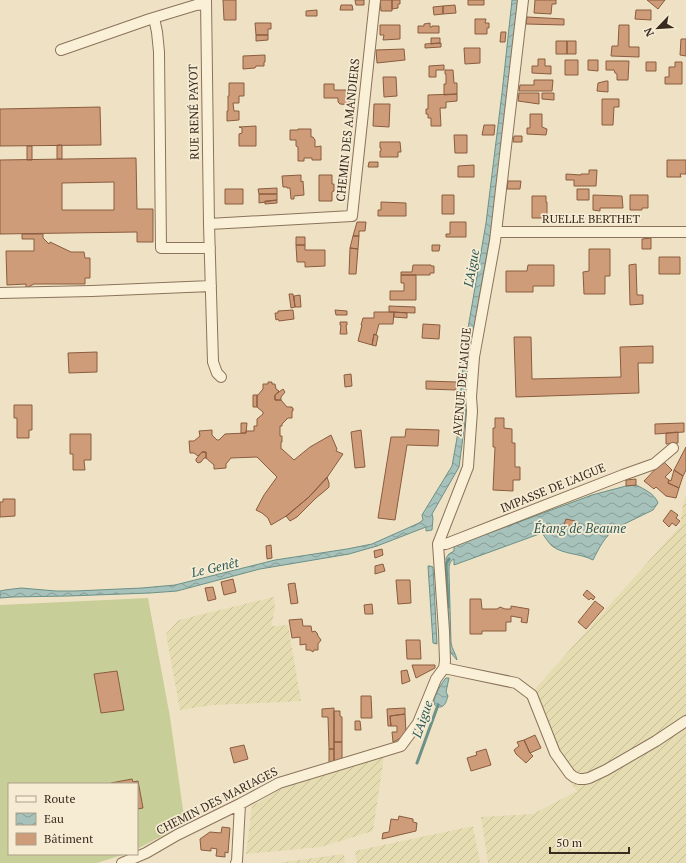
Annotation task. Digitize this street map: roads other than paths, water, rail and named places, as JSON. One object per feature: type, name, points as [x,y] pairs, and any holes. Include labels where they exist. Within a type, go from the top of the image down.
[{"type":"street","name":"CHEMIN DES AMANDIERS","points":[[209,224],[352,216],[375,0]]},
{"type":"street","name":"AVENUE DE L'AIGUE","points":[[444,668],[444,639],[438,544],[468,467],[474,357],[496,232],[524,0]]},
{"type":"street","name":"RUE RENÉ PAYOT","points":[[206,2],[209,224],[213,362],[217,373],[221,377]]},
{"type":"street","points":[[61,50],[206,2]]},
{"type":"street","points":[[154,18],[159,52],[162,248],[210,248]]},
{"type":"street","name":"RUELLE BERTHET","points":[[496,232],[686,232]]},
{"type":"street","points":[[0,292],[92,291],[211,286]]},
{"type":"street","name":"IMPASSE DE L'AIGUE","points":[[438,544],[446,544],[654,464],[673,448]]},
{"type":"street","points":[[444,668],[516,683],[532,695],[555,753],[570,774],[579,779],[589,778],[606,770],[656,741],[686,721]]},
{"type":"street","name":"CHEMIN DES MARIAGES","points":[[122,863],[146,853],[279,783],[402,746],[418,724],[436,678],[444,668]]},
{"type":"street","points":[[236,863],[240,804]]},
{"type":"water","points":[[512,0],[518,0],[493,220],[470,350],[465,422],[459,467],[432,514],[432,530],[426,531],[426,527],[377,546],[349,554],[260,569],[177,591],[0,598],[0,591],[21,588],[75,591],[175,585],[275,560],[372,544],[423,520],[422,515],[452,466],[457,438],[464,352],[486,223]]},
{"type":"water","name":"Étang de Beaune","points":[[636,485],[652,494],[658,503],[653,510],[612,531],[603,542],[593,560],[557,549],[552,546],[542,533],[454,565],[454,559],[452,560],[449,570],[451,643],[457,660],[449,649],[446,558],[454,551],[454,546],[592,495],[626,486]]},
{"type":"water","points":[[428,566],[433,567],[437,644],[433,643]]},
{"type":"water","name":"L'Aigue","points":[[446,678],[449,678],[446,692],[448,696],[442,707],[437,707],[434,703],[434,699],[440,686]]},
{"type":"waterway","points":[[448,607],[446,564],[449,559]]},
{"type":"waterway","name":"L'Aigue","points":[[417,763],[438,705]]},
{"type":"water label","name":"Le Genêt","points":[[215,567]]}]
